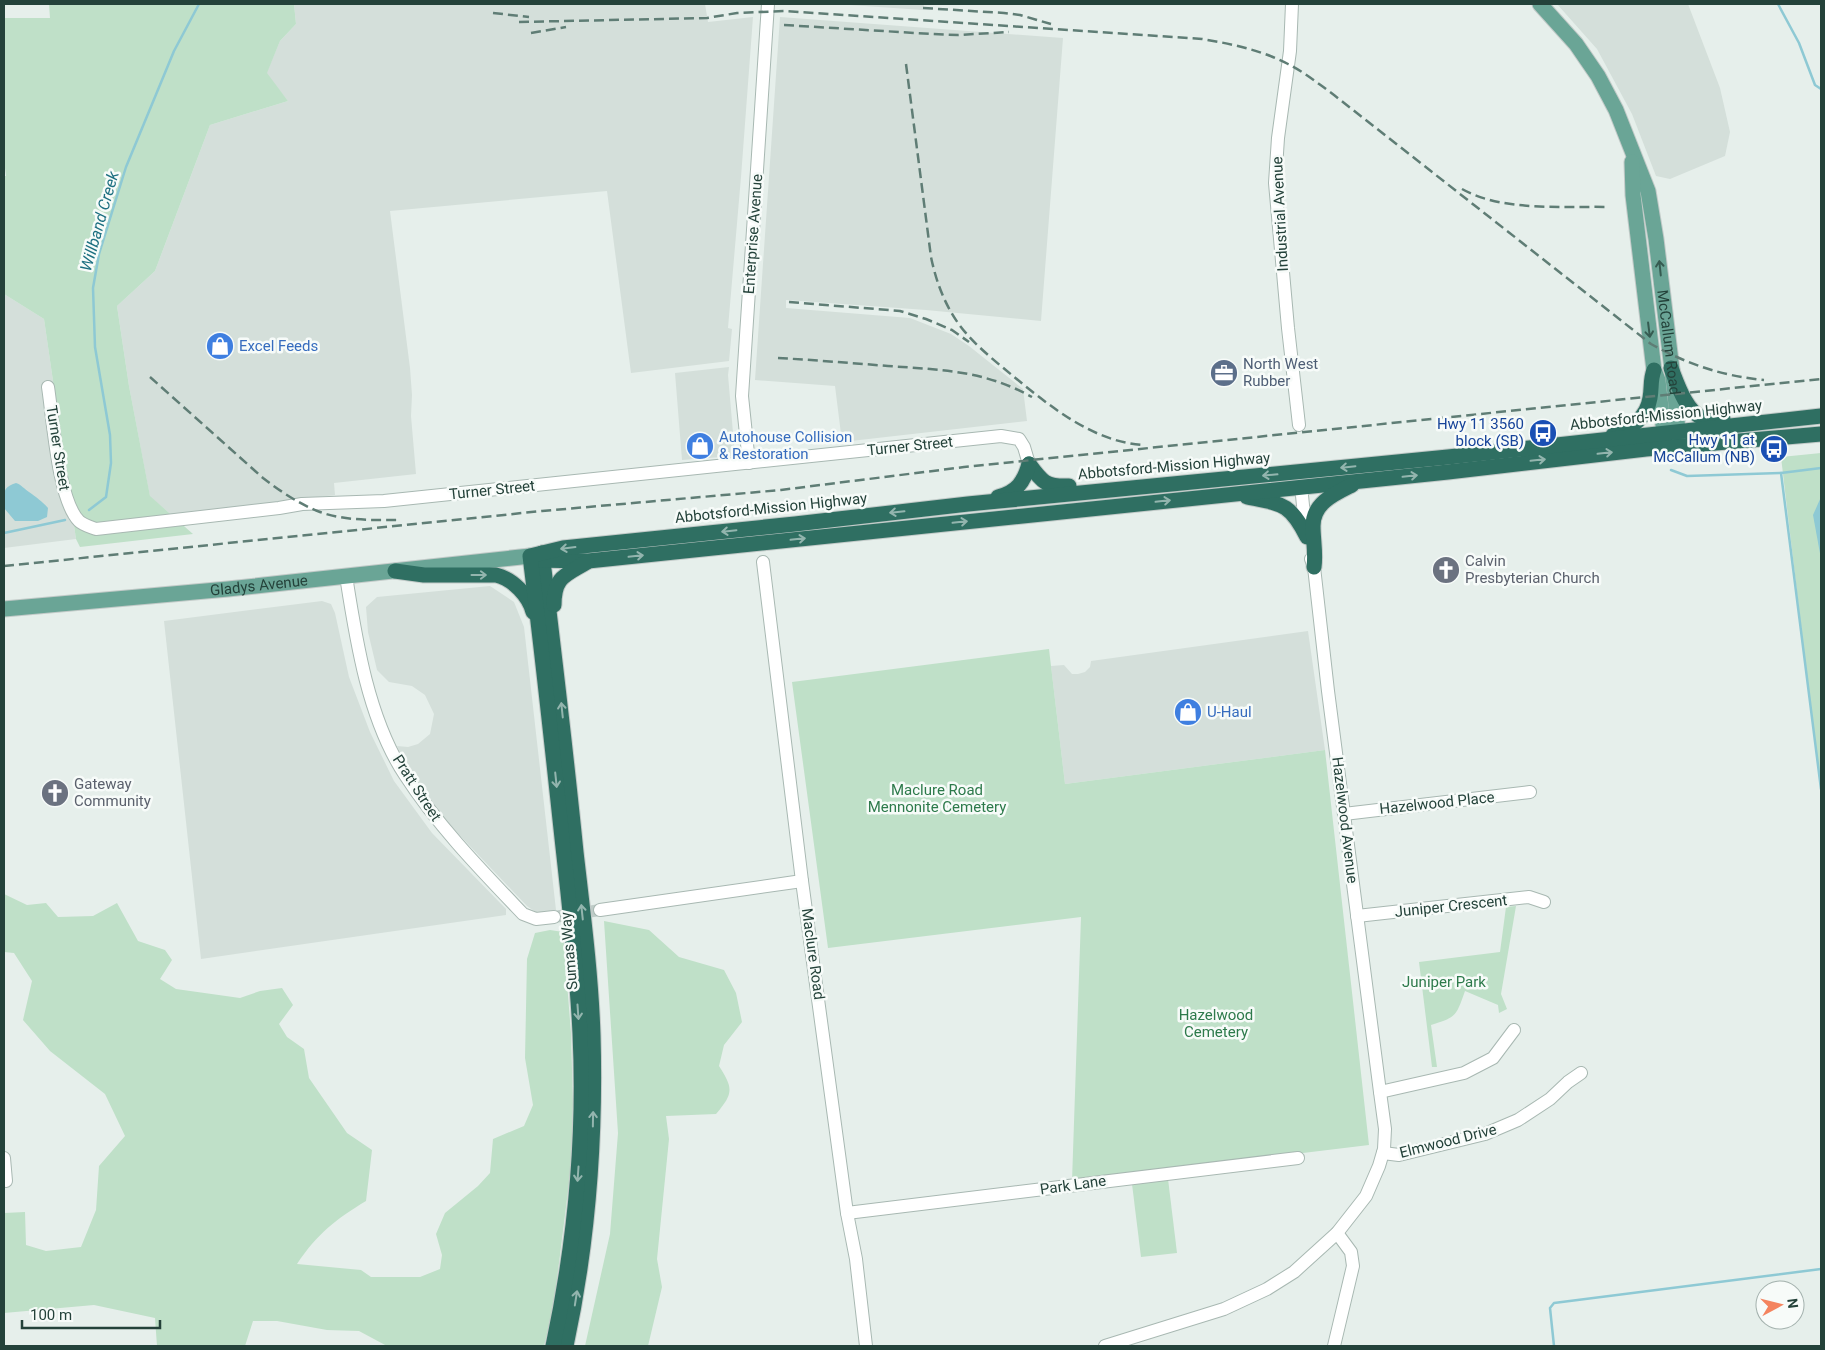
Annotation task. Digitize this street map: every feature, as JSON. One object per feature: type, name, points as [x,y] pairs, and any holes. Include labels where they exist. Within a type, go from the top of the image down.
[{"type":"highway","points":[[1672,368],[1681,393],[1697,415],[1704,419],[1730,419],[1821,410]]},
{"type":"highway","points":[[1599,440],[1622,432],[1643,416],[1650,396],[1650,380],[1654,370]]},
{"type":"highway","name":"Abbotsford-Mission Highway","points":[[532,558],[588,561],[1362,480],[1821,416]]},
{"type":"highway","name":"Abbotsford-Mission Highway","points":[[532,558],[563,548],[968,504],[1599,440],[1821,434]]},
{"type":"highway","points":[[968,504],[1012,493],[1021,484],[1029,464],[1046,484],[1054,486],[1191,474],[1215,474],[1234,478]]},
{"type":"highway","points":[[1301,486],[1308,475],[1318,470]]},
{"type":"highway","points":[[1314,567],[1313,524],[1316,513],[1323,502],[1329,497],[1362,480]]},
{"type":"highway","points":[[1231,494],[1275,502],[1285,506],[1297,519],[1307,537]]},
{"type":"highway","name":"Sumas Way","points":[[532,558],[553,684],[588,960],[594,1070],[592,1145],[586,1224],[580,1270],[566,1346]]},
{"type":"highway","points":[[553,684],[560,664],[554,603],[556,587],[566,574],[588,561]]},
{"type":"highway","points":[[395,570],[424,575],[496,575],[511,582],[528,600],[533,610],[553,684]]},
{"type":"highway","name":"Sumas Way","points":[[553,684],[580,1033],[581,1069],[580,1137],[576,1194],[567,1267],[553,1346]]},
{"type":"main road","name":"McCallum Road","points":[[1540,4],[1576,44],[1598,76],[1616,110],[1648,191],[1672,368],[1672,437]]},
{"type":"main road","name":"McCallum Road","points":[[1631,151],[1633,195],[1654,370],[1672,437]]},
{"type":"main road","name":"Gladys Avenue","points":[[4,609],[228,589],[395,570],[532,558]]},
{"type":"street","name":"Enterprise Avenue","points":[[749,463],[742,396],[768,4]]},
{"type":"street","name":"Industrial Avenue","points":[[1292,4],[1290,51],[1278,138],[1275,183],[1288,328],[1300,424]]},
{"type":"street","name":"Turner Street","points":[[48,387],[64,490],[71,510],[80,523],[96,529],[302,504],[384,502],[1001,436],[1019,439],[1029,464]]},
{"type":"street","name":"Hazelwood Avenue","points":[[1301,486],[1310,556],[1314,567],[1385,1129],[1383,1153]]},
{"type":"street","name":"Maclure Road","points":[[763,562],[802,881],[856,1259],[866,1346]]},
{"type":"street","name":"Pratt Street","points":[[346,576],[363,673],[384,736],[404,774],[442,826],[523,914],[536,919],[554,917]]},
{"type":"street","name":"Hazelwood Place","points":[[1344,814],[1530,792]]},
{"type":"street","points":[[600,910],[802,881]]},
{"type":"street","name":"Juniper Crescent","points":[[1357,916],[1529,897],[1544,902]]},
{"type":"street","points":[[1380,1092],[1464,1072],[1493,1058],[1514,1030]]},
{"type":"street","name":"Elmwood Drive","points":[[1105,1346],[1216,1312],[1266,1289],[1294,1272],[1337,1233],[1366,1196],[1383,1153],[1399,1155],[1485,1134],[1518,1120],[1550,1099],[1568,1082],[1581,1074]]},
{"type":"street","points":[[4,1158],[6,1181]]},
{"type":"street","name":"Park Lane","points":[[848,1213],[1298,1158]]},
{"type":"street","points":[[1334,1346],[1353,1266],[1351,1252],[1337,1233]]},
{"type":"shaded area","points":[[294,4],[705,4],[708,22],[753,17],[728,328],[732,329],[729,361],[631,373],[607,191],[390,211],[410,368],[411,416],[416,474],[334,483],[335,495],[173,516],[150,497],[129,386],[117,306],[155,271],[210,125],[288,101],[266,74],[280,41],[296,24]]},
{"type":"shaded area","points":[[835,4],[924,4],[923,10]]},
{"type":"shaded area","points":[[1557,4],[1688,4],[1720,88],[1730,132],[1725,156],[1670,179],[1656,176],[1632,114],[1597,49]]},
{"type":"shaded area","points":[[780,17],[1063,38],[1041,321],[926,310],[786,300],[786,308],[910,318],[951,334],[1023,389],[1027,421],[842,442],[835,386],[755,380]]},
{"type":"shaded area","points":[[4,294],[44,319],[76,539],[4,548]]},
{"type":"shaded area","points":[[729,367],[728,375],[735,456],[682,460],[675,373]]},
{"type":"shaded area","points":[[490,586],[514,602],[524,627],[556,910],[537,913],[527,906],[447,822],[409,771],[397,746],[408,747],[418,744],[430,734],[434,714],[425,695],[412,686],[389,682],[377,670],[368,632],[366,607],[377,597]]},
{"type":"shaded area","points":[[322,601],[331,604],[335,613],[349,677],[370,732],[394,781],[432,833],[506,909],[506,915],[201,959],[164,621]]},
{"type":"shaded area","name":"U-Haul","points":[[1308,631],[1325,750],[1065,784],[1051,666],[1064,665],[1072,674],[1078,674],[1085,672],[1090,667],[1091,661]]},
{"type":"green space","points":[[49,4],[294,4],[296,24],[280,41],[267,73],[288,101],[210,125],[155,271],[117,306],[129,386],[150,496],[193,534],[80,547],[76,539],[44,319],[4,294],[4,176],[6,176],[4,160],[4,18],[50,18]]},
{"type":"green space","points":[[1821,453],[1821,795],[1781,457]]},
{"type":"green space","name":"Hazelwood Cemetery","points":[[1049,649],[1065,784],[1325,750],[1369,1145],[1072,1181],[1081,917],[828,948],[792,682]]},
{"type":"green space","points":[[4,894],[27,905],[46,903],[58,917],[93,916],[117,903],[138,941],[165,950],[172,960],[160,979],[176,989],[240,998],[260,991],[282,988],[293,1005],[279,1024],[287,1037],[304,1049],[309,1078],[347,1133],[372,1150],[366,1201],[345,1214],[328,1228],[304,1253],[297,1264],[361,1270],[371,1277],[420,1277],[440,1269],[442,1255],[436,1234],[445,1213],[478,1186],[490,1173],[493,1139],[524,1126],[533,1105],[525,1058],[527,959],[535,933],[550,930],[563,932],[571,1033],[573,1105],[571,1167],[553,1311],[544,1346],[387,1346],[359,1331],[327,1330],[277,1321],[253,1321],[245,1346],[157,1346],[155,1318],[94,1305],[4,1313],[4,1213],[25,1212],[26,1245],[46,1251],[81,1247],[96,1210],[99,1166],[125,1136],[105,1094],[50,1051],[23,1020],[32,981],[14,953],[4,952]]},
{"type":"green space","name":"Juniper Park","points":[[1516,906],[1501,994],[1507,1009],[1499,1013],[1498,1005],[1465,991],[1460,1006],[1451,1017],[1431,1025],[1437,1067],[1432,1067],[1419,962],[1500,952],[1506,907]]},
{"type":"green space","points":[[604,921],[649,930],[679,957],[724,970],[736,993],[742,1022],[724,1045],[719,1066],[730,1090],[722,1107],[716,1114],[666,1116],[669,1139],[657,1259],[662,1287],[648,1346],[585,1346],[610,1234],[618,1133]]},
{"type":"green space","points":[[1168,1179],[1177,1253],[1141,1257],[1132,1184]]},
{"type":"water","points":[[16,483],[48,508],[47,517],[38,521],[15,521],[4,508],[4,492],[8,487]]},
{"type":"water","points":[[1821,497],[1821,559],[1813,515]]},
{"type":"waterway","name":"Willband Creek","points":[[89,510],[106,497],[111,463],[110,435],[95,347],[93,288],[99,254],[126,167],[174,51],[199,4]]},
{"type":"waterway","name":"Willband Creek","points":[[1778,4],[1799,43],[1815,85],[1821,89]]},
{"type":"waterway","points":[[1671,470],[1687,476],[1781,473],[1821,468]]},
{"type":"waterway","points":[[1781,473],[1821,789]]},
{"type":"waterway","name":"Willband Creek","points":[[4,533],[65,520]]},
{"type":"waterway","points":[[1554,1346],[1550,1308],[1554,1303],[1821,1269]]},
{"type":"tunnel","points":[[554,917],[600,910]]},
{"type":"railway","points":[[923,8],[1004,13],[1020,15],[1051,24]]},
{"type":"railway","points":[[519,22],[707,18],[737,13],[785,11],[1202,39],[1246,48],[1288,64],[1317,82],[1651,344],[1678,358],[1705,368],[1734,376],[1764,380]]},
{"type":"railway","points":[[493,13],[529,17]]},
{"type":"railway","points":[[784,25],[958,35],[1009,32]]},
{"type":"railway","points":[[531,33],[566,27]]},
{"type":"railway","points":[[906,64],[931,257],[941,292],[953,315],[970,338],[984,351],[1027,388],[1057,410],[1089,430],[1106,437],[1142,445]]},
{"type":"railway","points":[[1462,189],[1478,196],[1514,205],[1609,207]]},
{"type":"railway","points":[[789,302],[900,311],[952,330],[969,342]]},
{"type":"railway","points":[[778,358],[944,370],[996,381],[1032,397]]},
{"type":"railway","points":[[150,377],[263,478],[297,501],[312,509],[339,517],[400,520]]},
{"type":"railway","points":[[4,566],[542,511],[781,490],[964,467],[1821,379]]},
{"type":"place","name":"Excel Feeds","points":[[220,346]]},
{"type":"place","name":"North West Rubber","points":[[1224,373]]},
{"type":"place","name":"Hwy 11 3560 block (SB)","points":[[1543,433]]},
{"type":"place","name":"Autohouse Collision & Restoration","points":[[700,446]]},
{"type":"place","name":"Hwy 11 at McCallum (NB)","points":[[1774,449]]},
{"type":"place","name":"Calvin Presbyterian Church","points":[[1446,570]]},
{"type":"place","name":"U-Haul","points":[[1188,712]]},
{"type":"place","name":"Gateway Community","points":[[55,793]]},
{"type":"park label","name":"Maclure Road Mennonite Cemetery","points":[[937,798]]}]
